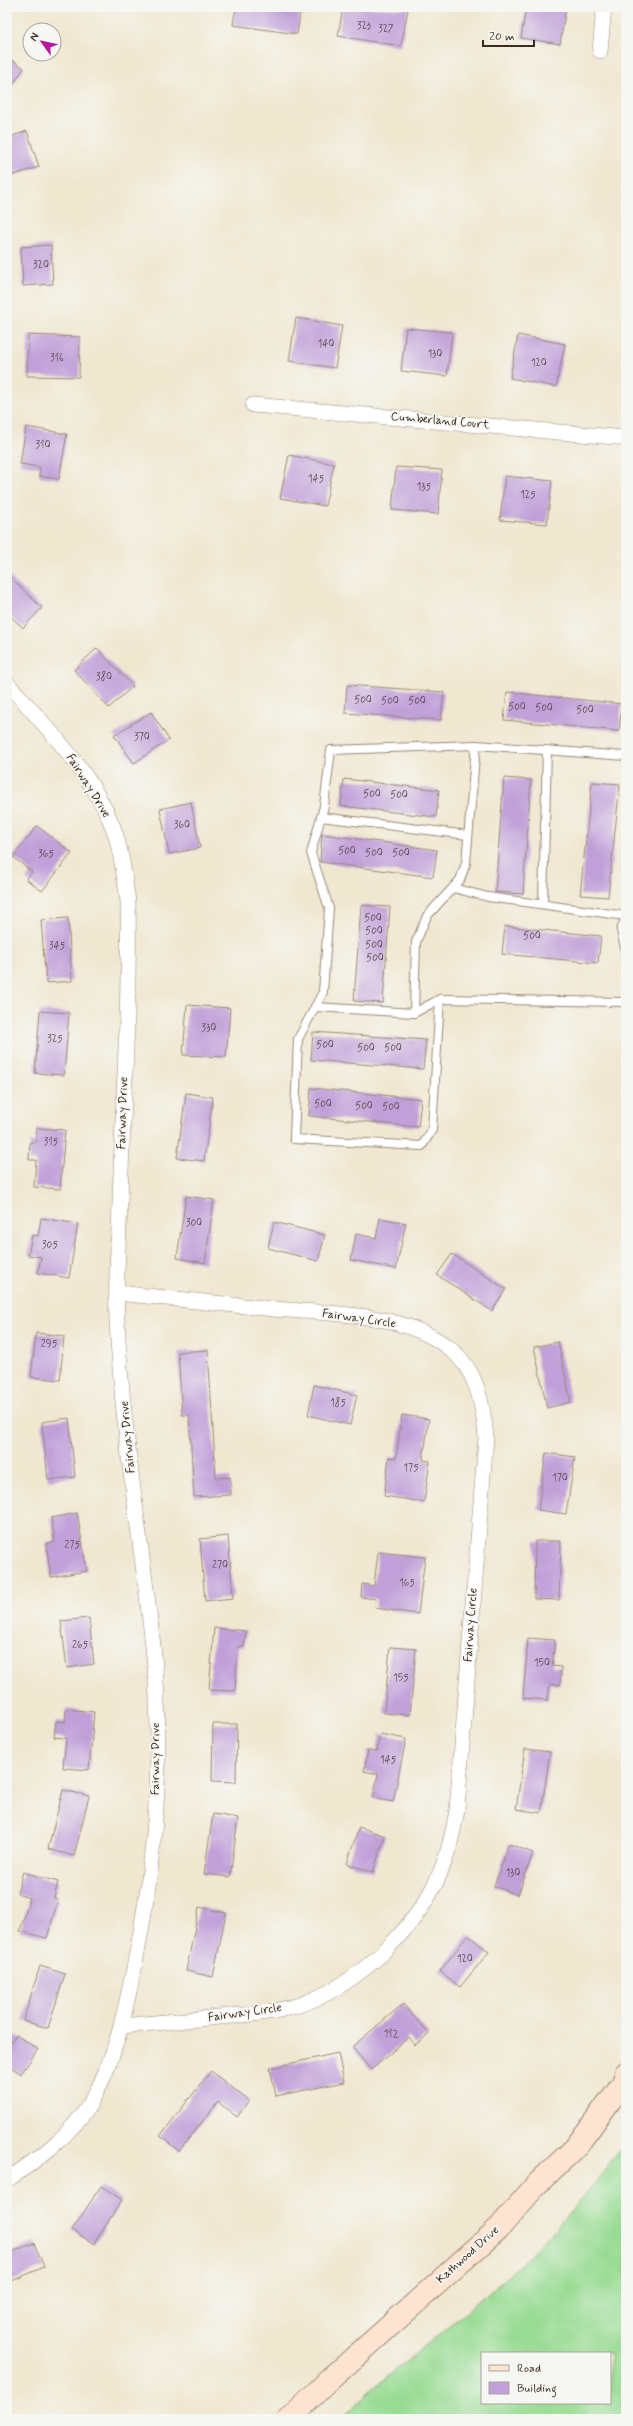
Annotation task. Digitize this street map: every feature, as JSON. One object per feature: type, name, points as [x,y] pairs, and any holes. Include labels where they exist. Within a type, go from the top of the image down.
[{"type":"street","points":[[600,51],[604,7]]},
{"type":"street","name":"Cumberland Court","points":[[253,405],[626,438]]},
{"type":"street","name":"Fairway Drive","points":[[7,683],[74,759],[113,827],[122,863],[128,901],[129,937],[117,1293],[118,1335],[130,1468],[153,1649],[157,1759],[152,1864],[144,1919],[122,2026],[103,2077],[89,2106],[70,2130],[49,2150],[7,2180]]},
{"type":"street","name":"Fairway Circle","points":[[117,1293],[368,1318],[413,1328],[433,1337],[450,1348],[465,1364],[478,1389],[483,1410],[486,1437],[457,1810],[445,1861],[419,1909],[381,1954],[354,1977],[326,1994],[296,2006],[257,2014],[122,2026]]},
{"type":"street","name":"Kathwood Drive","points":[[289,2419],[327,2382],[499,2228],[537,2184],[575,2148],[623,2083],[626,2073]]},
{"type":"lane","points":[[414,1013],[416,942],[427,916],[460,880],[466,863],[476,745]]},
{"type":"lane","points":[[440,999],[432,1130],[422,1146],[294,1139],[298,1039],[323,992],[329,908],[311,853],[321,817],[331,750],[476,745],[626,756]]},
{"type":"lane","points":[[543,903],[547,750]]},
{"type":"lane","points":[[321,817],[468,835]]},
{"type":"lane","points":[[453,888],[488,897],[543,903],[626,916],[622,930],[626,953]]},
{"type":"lane","points":[[314,1007],[414,1013],[440,999],[626,1002]]},
{"type":"green space","points":[[626,2142],[626,2419],[340,2419],[380,2383],[483,2298],[553,2232],[583,2197]]},
{"type":"building","points":[[236,7],[301,7],[297,34],[233,25]]},
{"type":"building","points":[[343,7],[408,9],[401,46],[338,36]]},
{"type":"building","points":[[526,7],[566,7],[560,44],[521,38]]},
{"type":"building","points":[[7,57],[24,68],[7,94]]},
{"type":"building","points":[[27,131],[39,167],[11,176],[7,162],[7,138]]},
{"type":"building","points":[[51,245],[53,284],[23,286],[21,247]]},
{"type":"building","points":[[296,318],[342,326],[335,368],[289,361]]},
{"type":"building","points":[[406,328],[452,332],[447,376],[401,371]]},
{"type":"building","points":[[28,335],[80,337],[79,377],[27,376]]},
{"type":"building","points":[[518,335],[565,344],[556,387],[510,378]]},
{"type":"building","points":[[26,427],[67,434],[59,479],[39,476],[40,467],[20,464]]},
{"type":"building","points":[[289,455],[334,464],[325,506],[280,498]]},
{"type":"building","points":[[396,467],[442,470],[438,514],[392,510]]},
{"type":"building","points":[[505,476],[552,481],[547,524],[500,520]]},
{"type":"building","points":[[7,574],[42,608],[23,628],[7,613]]},
{"type":"building","points":[[97,648],[133,686],[109,708],[74,670]]},
{"type":"building","points":[[347,685],[444,692],[441,720],[345,713]]},
{"type":"building","points":[[507,692],[622,704],[619,731],[504,720]]},
{"type":"building","points":[[151,712],[169,740],[134,763],[114,735]]},
{"type":"building","points":[[504,778],[531,780],[523,894],[495,892]]},
{"type":"building","points":[[344,779],[439,790],[436,817],[341,806]]},
{"type":"building","points":[[592,782],[620,784],[608,897],[580,895]]},
{"type":"building","points":[[191,802],[200,848],[169,854],[160,809]]},
{"type":"building","points":[[37,826],[72,853],[42,891],[26,879],[32,872],[13,857]]},
{"type":"building","points":[[322,834],[437,850],[433,877],[320,862]]},
{"type":"building","points":[[361,905],[390,907],[383,1003],[354,1001]]},
{"type":"building","points":[[68,918],[72,981],[46,983],[41,920]]},
{"type":"building","points":[[505,926],[601,936],[598,963],[502,954]]},
{"type":"building","points":[[187,1005],[230,1008],[226,1057],[183,1055]]},
{"type":"building","points":[[40,1011],[69,1013],[64,1075],[35,1073]]},
{"type":"building","points":[[313,1032],[426,1040],[423,1069],[311,1060]]},
{"type":"building","points":[[311,1088],[421,1099],[418,1127],[309,1116]]},
{"type":"building","points":[[186,1093],[213,1097],[204,1161],[177,1158]]},
{"type":"building","points":[[37,1128],[65,1130],[60,1189],[34,1187],[36,1160],[29,1160],[30,1142],[36,1142]]},
{"type":"building","points":[[186,1196],[214,1200],[205,1263],[177,1258]]},
{"type":"building","points":[[41,1218],[78,1224],[69,1278],[38,1273],[41,1257],[28,1255],[32,1235],[38,1236]]},
{"type":"building","points":[[380,1218],[406,1223],[396,1269],[351,1260],[356,1234],[376,1238]]},
{"type":"building","points":[[274,1222],[325,1235],[318,1261],[268,1248]]},
{"type":"building","points":[[452,1254],[506,1289],[492,1311],[437,1275]]},
{"type":"building","points":[[36,1333],[64,1336],[60,1380],[31,1377]]},
{"type":"building","points":[[558,1342],[571,1402],[547,1408],[534,1347]]},
{"type":"building","points":[[208,1350],[216,1478],[230,1477],[231,1495],[194,1497],[189,1415],[182,1415],[178,1352]]},
{"type":"building","points":[[314,1385],[357,1395],[350,1425],[308,1415]]},
{"type":"building","points":[[402,1415],[429,1419],[423,1460],[430,1461],[424,1502],[384,1496],[389,1457],[396,1458]]},
{"type":"building","points":[[69,1418],[75,1477],[48,1480],[42,1422]]},
{"type":"building","points":[[546,1453],[575,1457],[566,1514],[538,1510]]},
{"type":"building","points":[[77,1513],[87,1571],[51,1577],[46,1543],[55,1542],[51,1518]]},
{"type":"building","points":[[228,1536],[233,1598],[205,1601],[200,1539]]},
{"type":"building","points":[[535,1541],[561,1541],[559,1600],[534,1599]]},
{"type":"building","points":[[378,1552],[425,1557],[418,1614],[375,1608],[376,1599],[361,1597],[362,1584],[374,1586]]},
{"type":"building","points":[[89,1618],[94,1664],[67,1668],[61,1621]]},
{"type":"building","points":[[214,1628],[246,1631],[244,1647],[238,1646],[235,1691],[209,1690]]},
{"type":"building","points":[[528,1638],[555,1640],[552,1666],[561,1667],[560,1685],[550,1684],[548,1700],[523,1698]]},
{"type":"building","points":[[390,1647],[416,1649],[410,1715],[384,1713]]},
{"type":"building","points":[[66,1709],[94,1712],[89,1770],[63,1768],[66,1738],[54,1737],[56,1721],[65,1722]]},
{"type":"building","points":[[213,1724],[237,1724],[236,1782],[212,1781]]},
{"type":"building","points":[[380,1734],[406,1739],[393,1802],[373,1798],[378,1774],[364,1771],[368,1750],[377,1751]]},
{"type":"building","points":[[525,1749],[550,1752],[541,1813],[516,1809]]},
{"type":"building","points":[[63,1790],[89,1796],[74,1856],[48,1849]]},
{"type":"building","points":[[213,1814],[238,1818],[230,1877],[204,1874]]},
{"type":"building","points":[[359,1827],[385,1836],[373,1872],[347,1864]]},
{"type":"building","points":[[509,1844],[533,1853],[518,1895],[494,1886]]},
{"type":"building","points":[[23,1872],[58,1882],[54,1898],[58,1900],[47,1938],[20,1931],[30,1898],[17,1894]]},
{"type":"building","points":[[199,1907],[226,1913],[213,1977],[186,1971]]},
{"type":"building","points":[[468,1935],[489,1952],[460,1987],[440,1971]]},
{"type":"building","points":[[40,1966],[65,1974],[48,2028],[23,2021]]},
{"type":"building","points":[[403,2004],[429,2034],[415,2045],[409,2037],[371,2070],[352,2047]]},
{"type":"building","points":[[16,2035],[38,2049],[21,2074],[7,2064],[7,2048]]},
{"type":"building","points":[[338,2053],[344,2082],[276,2096],[270,2068]]},
{"type":"building","points":[[211,2071],[249,2101],[237,2117],[218,2102],[179,2151],[160,2136]]},
{"type":"building","points":[[101,2186],[122,2200],[94,2244],[72,2230]]},
{"type":"building","points":[[34,2243],[44,2267],[7,2283],[7,2254]]}]
